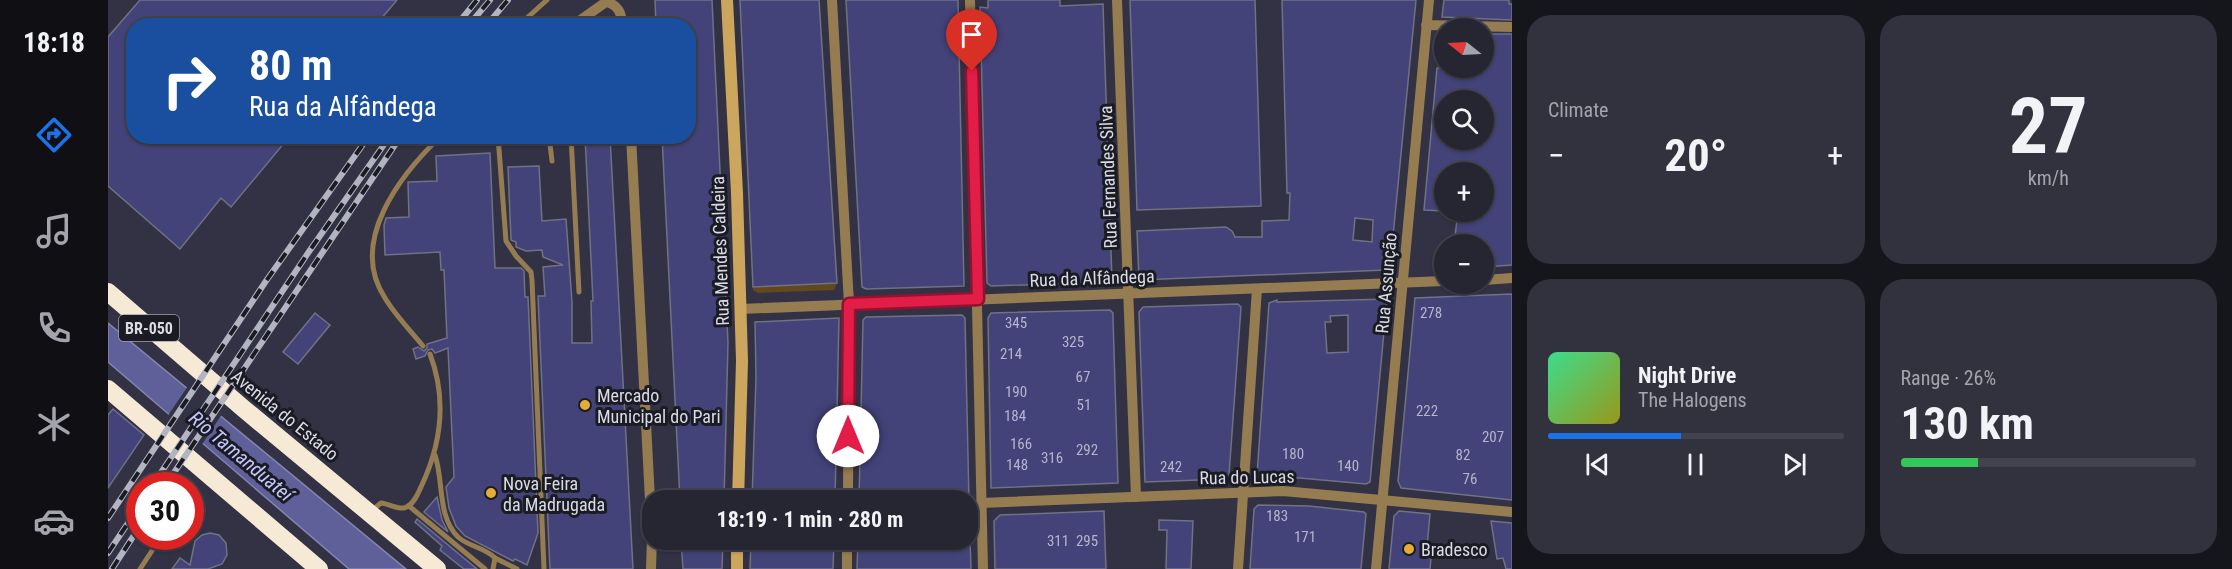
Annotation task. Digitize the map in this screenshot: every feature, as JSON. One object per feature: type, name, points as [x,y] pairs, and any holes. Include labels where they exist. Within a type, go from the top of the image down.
[{"type":"highway","name":"Avenida do Estado","points":[[108,292],[244,409],[437,569]]},
{"type":"highway","points":[[108,389],[319,569]]},
{"type":"street","name":"Rua Mendes Caldeira","points":[[728,0],[737,182],[742,361],[738,490]]},
{"type":"street","points":[[831,0],[849,304],[848,490]]},
{"type":"street","points":[[970,0],[983,569]]},
{"type":"street","name":"Rua Fernandes Silva","points":[[1118,0],[1136,497]]},
{"type":"street","name":"Rua Assunção","points":[[1376,569],[1429,0]]},
{"type":"street","points":[[582,18],[606,2],[614,2],[621,18]]},
{"type":"street","points":[[1426,25],[1512,27]]},
{"type":"street","points":[[631,144],[652,538],[651,569]]},
{"type":"street","points":[[1494,279],[1512,278]]},
{"type":"street","name":"Rua da Alfândega","points":[[740,309],[1434,281]]},
{"type":"street","points":[[1238,569],[1257,289]]},
{"type":"street","name":"Rua do Lucas","points":[[981,503],[1283,491],[1512,512]]},
{"type":"street","points":[[736,569],[737,550]]},
{"type":"street","points":[[847,550],[847,569]]},
{"type":"lane","points":[[527,18],[547,0]]},
{"type":"lane","points":[[423,346],[384,297],[373,269],[371,253],[373,237],[379,221],[406,174],[434,144]]},
{"type":"lane","points":[[499,144],[506,241],[531,272],[532,280],[544,569]]},
{"type":"lane","points":[[550,144],[552,161]]},
{"type":"lane","points":[[571,144],[579,292]]},
{"type":"lane","points":[[370,512],[381,503],[399,508],[409,506],[435,454],[440,427],[438,384],[430,354]]},
{"type":"lane","points":[[435,454],[440,468],[446,516],[450,527],[461,539],[480,547],[517,569]]},
{"type":"lane","points":[[409,506],[485,569]]},
{"type":"lane","points":[[140,569],[152,550]]},
{"type":"lane","points":[[493,569],[495,558]]},
{"type":"shaded area","points":[[837,283],[834,290],[758,293],[753,290],[753,287]]},
{"type":"water","name":"Rio Tamanduateí","points":[[108,323],[406,569],[349,569],[108,362]]},
{"type":"pier","points":[[188,386],[222,414],[201,446],[167,417]]},
{"type":"building","points":[[140,0],[397,0],[382,18],[126,18],[126,144],[283,144],[231,207],[221,198],[180,249],[108,186],[108,37]]},
{"type":"building","points":[[655,0],[712,0],[728,343],[724,490],[679,490],[662,144],[696,144],[696,18],[656,18]]},
{"type":"building","points":[[740,0],[819,0],[837,283],[753,287]]},
{"type":"building","points":[[846,0],[958,0],[964,286],[866,289],[862,287]]},
{"type":"building","points":[[988,0],[1060,0],[1060,6],[1103,4],[1112,282],[991,286],[987,283],[980,7],[988,8]]},
{"type":"building","points":[[1130,0],[1255,0],[1261,206],[1137,210]]},
{"type":"building","points":[[1282,0],[1416,0],[1390,267],[1386,270],[1139,280],[1137,231],[1226,227],[1235,237],[1262,237],[1262,221],[1289,220],[1290,193],[1287,193]],"holes":[[[1355,218],[1373,220],[1372,242],[1353,240]]]},
{"type":"building","points":[[1444,0],[1509,0],[1509,4],[1512,4],[1512,20],[1442,17]]},
{"type":"building","points":[[1494,34],[1512,34],[1512,265],[1494,266],[1494,234],[1455,234],[1457,222],[1494,222],[1494,162],[1434,162],[1434,210],[1424,210],[1434,101],[1434,150],[1494,150],[1494,90],[1435,90],[1436,78],[1494,78]]},
{"type":"building","name":"Mercado Municipal do Pari","points":[[585,144],[610,144],[633,569],[550,569],[538,296],[545,296],[543,267],[563,265],[543,257],[542,250],[526,251],[516,247],[516,242],[511,240],[508,167],[539,166],[542,221],[566,219],[572,302],[572,343],[592,343],[591,301],[593,301]]},
{"type":"building","points":[[490,153],[495,268],[521,268],[524,271],[525,297],[528,297],[538,533],[527,565],[515,559],[513,561],[465,536],[456,526],[449,508],[446,487],[454,477],[448,348],[435,353],[432,349],[428,350],[425,356],[416,359],[413,349],[418,347],[424,351],[427,344],[447,338],[444,270],[441,270],[440,252],[385,255],[384,225],[386,218],[409,217],[408,182],[437,181],[436,156]]},
{"type":"building","points":[[1512,294],[1512,500],[1401,488],[1398,481],[1415,298]]},
{"type":"building","points":[[1387,299],[1370,482],[1366,484],[1300,478],[1260,478],[1257,475],[1269,303],[1277,300],[1277,302]],"holes":[[[1348,315],[1348,352],[1327,353],[1325,322],[1331,322],[1330,316]]]},
{"type":"building","points":[[1238,304],[1241,307],[1229,475],[1226,479],[1145,482],[1139,312],[1143,307]]},
{"type":"building","points":[[1110,310],[1113,313],[1118,483],[991,488],[988,318],[991,313]]},
{"type":"building","points":[[315,313],[330,325],[298,364],[283,352]]},
{"type":"building","points":[[962,315],[965,318],[969,490],[859,490],[863,320],[866,317]]},
{"type":"building","points":[[839,318],[835,490],[752,490],[756,377],[755,322]]},
{"type":"building","points":[[113,409],[144,435],[108,488],[108,415]]},
{"type":"building","points":[[437,497],[442,520],[448,532],[424,512]]},
{"type":"building","points":[[1258,505],[1309,506],[1364,512],[1366,514],[1361,569],[1250,569],[1254,509]]},
{"type":"building","points":[[1104,511],[1106,569],[995,569],[994,521],[1000,515]]},
{"type":"building","name":"Bradesco","points":[[1399,511],[1430,514],[1426,558],[1431,558],[1430,569],[1389,569],[1394,516]]},
{"type":"building","points":[[417,519],[477,569],[464,569],[440,550],[442,546],[415,522]]},
{"type":"building","points":[[1159,520],[1193,521],[1191,569],[1166,569],[1167,530],[1159,530]]},
{"type":"building","points":[[1491,521],[1512,523],[1512,569],[1506,569],[1503,558],[1497,559]]},
{"type":"building","points":[[204,534],[219,535],[226,543],[227,555],[222,564],[208,569],[172,569],[180,558],[190,565],[193,550],[204,550]]},
{"type":"building","points":[[682,550],[723,550],[722,569],[683,569]]},
{"type":"building","points":[[751,550],[834,550],[833,569],[750,569]]},
{"type":"building","points":[[858,550],[970,550],[971,569],[857,569]]},
{"type":"railway","points":[[462,18],[477,0]]},
{"type":"railway","points":[[475,18],[490,0]]},
{"type":"railway","points":[[493,18],[508,0]]},
{"type":"railway","points":[[108,518],[266,281],[363,144]]},
{"type":"railway","points":[[161,472],[308,253],[384,144]]},
{"type":"railway","points":[[174,472],[396,144]]},
{"type":"railway","points":[[108,553],[126,526]]},
{"type":"railway","points":[[112,569],[126,548]]},
{"type":"place","name":"Mercado Municipal do Pari","points":[[585,405]]},
{"type":"place","name":"Nova Feira da Madrugada","points":[[491,493]]},
{"type":"place","name":"Bradesco","points":[[1409,549]]},
{"type":"route","points":[[848,436],[849,304],[978,299],[972,71]]}]
